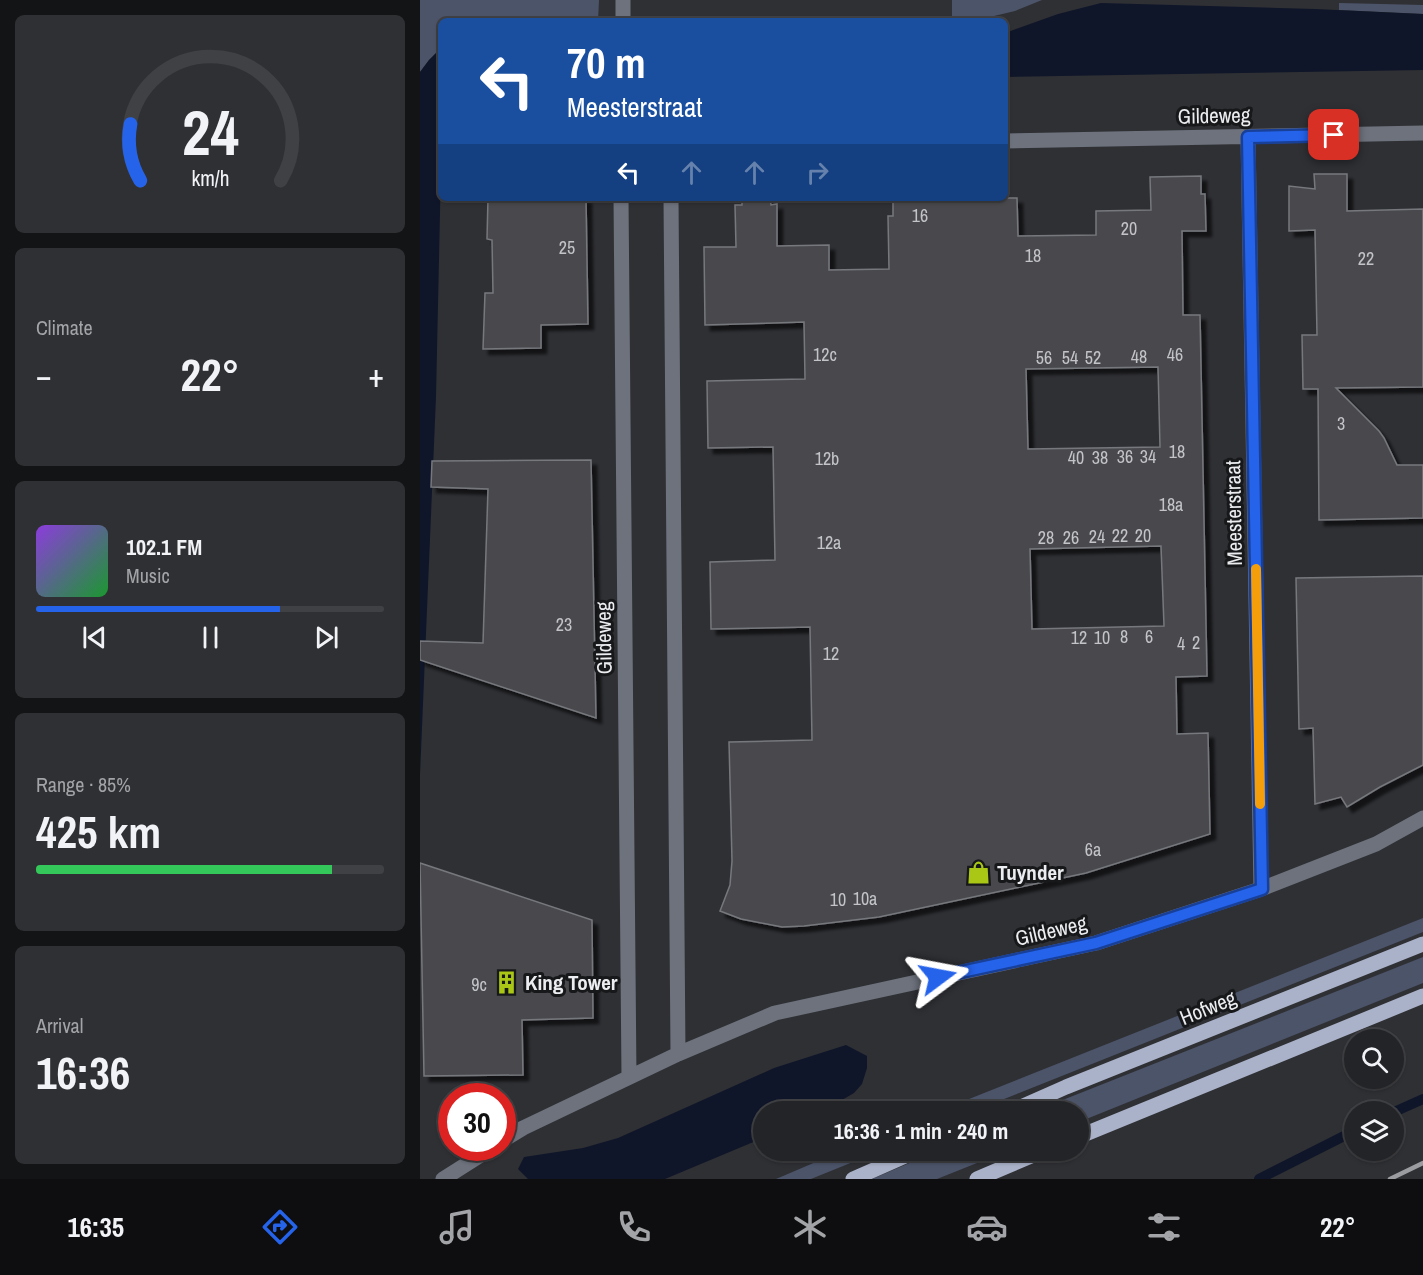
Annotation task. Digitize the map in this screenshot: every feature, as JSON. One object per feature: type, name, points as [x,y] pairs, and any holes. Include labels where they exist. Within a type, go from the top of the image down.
[{"type":"main road","name":"Hofweg","points":[[1036,1101],[1423,944]]},
{"type":"main road","points":[[1089,1133],[1423,996]]},
{"type":"main road","points":[[853,1179],[894,1161]]},
{"type":"main road","points":[[977,1179],[1019,1161]]},
{"type":"street","points":[[623,0],[623,18]]},
{"type":"street","name":"Gildeweg","points":[[1008,141],[1423,133]]},
{"type":"street","name":"Meesterstraat","points":[[1248,137],[1262,889]]},
{"type":"street","name":"Gildeweg","points":[[621,201],[629,1077]]},
{"type":"street","points":[[671,201],[678,1053]]},
{"type":"street","name":"Gildeweg","points":[[516,1132],[678,1053],[776,1012],[1096,943],[1262,889],[1376,843],[1423,818]]},
{"type":"street","points":[[443,1179],[471,1161]]},
{"type":"shaded area","points":[[420,0],[599,0],[598,18],[438,18],[438,51],[420,72]]},
{"type":"shaded area","points":[[952,0],[1042,0],[1015,11],[994,16],[952,18]]},
{"type":"shaded area","points":[[1101,3],[1423,14],[1423,70],[1008,77],[1008,32],[1058,14]]},
{"type":"shaded area","points":[[1339,3],[1423,5],[1423,14],[1339,10]]},
{"type":"shaded area","points":[[438,51],[438,201],[440,201],[436,397],[420,775],[420,72]]},
{"type":"shaded area","points":[[1423,918],[1423,932],[999,1101],[964,1101]]},
{"type":"shaded area","points":[[1423,957],[1423,983],[1089,1118],[1089,1101],[1060,1101]]},
{"type":"shaded area","points":[[846,1045],[867,1056],[867,1068],[862,1084],[854,1093],[840,1101],[753,1101],[753,1142],[665,1179],[528,1179],[518,1169],[524,1157],[583,1148],[618,1138],[774,1068]]},
{"type":"shaded area","points":[[818,1161],[855,1161],[811,1179],[776,1179]]},
{"type":"shaded area","points":[[914,1161],[982,1161],[937,1179],[872,1179]]},
{"type":"building","points":[[1314,174],[1347,174],[1347,211],[1423,209],[1423,387],[1336,388],[1379,431],[1397,465],[1423,465],[1423,518],[1319,520],[1318,389],[1303,389],[1302,335],[1317,335],[1315,230],[1289,231],[1289,186],[1315,189]]},
{"type":"building","points":[[1201,176],[1201,194],[1205,194],[1206,231],[1182,231],[1183,315],[1200,315],[1207,676],[1176,677],[1177,734],[1208,733],[1210,834],[1086,873],[879,917],[782,927],[741,919],[720,911],[730,885],[732,861],[729,742],[812,740],[810,627],[711,629],[710,562],[775,560],[773,447],[708,448],[707,381],[805,379],[804,322],[705,325],[704,247],[736,247],[735,205],[742,205],[742,201],[770,201],[771,205],[777,204],[777,246],[829,245],[829,270],[889,269],[888,216],[893,216],[893,201],[1008,201],[1008,198],[1017,198],[1018,236],[1096,235],[1096,211],[1151,210],[1150,177]],"holes":[[[1158,367],[1160,447],[1028,449],[1026,369]],[[1161,546],[1164,626],[1032,629],[1030,549]]]},
{"type":"building","points":[[488,201],[586,201],[588,324],[541,325],[541,348],[483,349],[485,293],[493,293],[492,240],[487,239]]},
{"type":"building","points":[[591,460],[596,718],[420,660],[420,641],[483,643],[488,489],[431,487],[432,461]]},
{"type":"building","points":[[1423,576],[1423,765],[1347,807],[1341,797],[1315,804],[1313,728],[1299,729],[1296,578]]},
{"type":"building","name":"King Tower","points":[[420,863],[592,920],[593,1018],[522,1020],[523,1075],[424,1076]]},
{"type":"waterway","points":[[1404,1108],[1423,1099]]},
{"type":"waterway","points":[[1259,1179],[1344,1136]]},
{"type":"railway","points":[[1390,1179],[1423,1163]]},
{"type":"slow traffic","points":[[1256,569],[1260,804]]},
{"type":"place","name":"Tuynder","points":[[979,873]]},
{"type":"place","name":"King Tower","points":[[507,983]]},
{"type":"route","points":[[938,977],[1096,943],[1262,889],[1248,137],[1334,135]]}]
